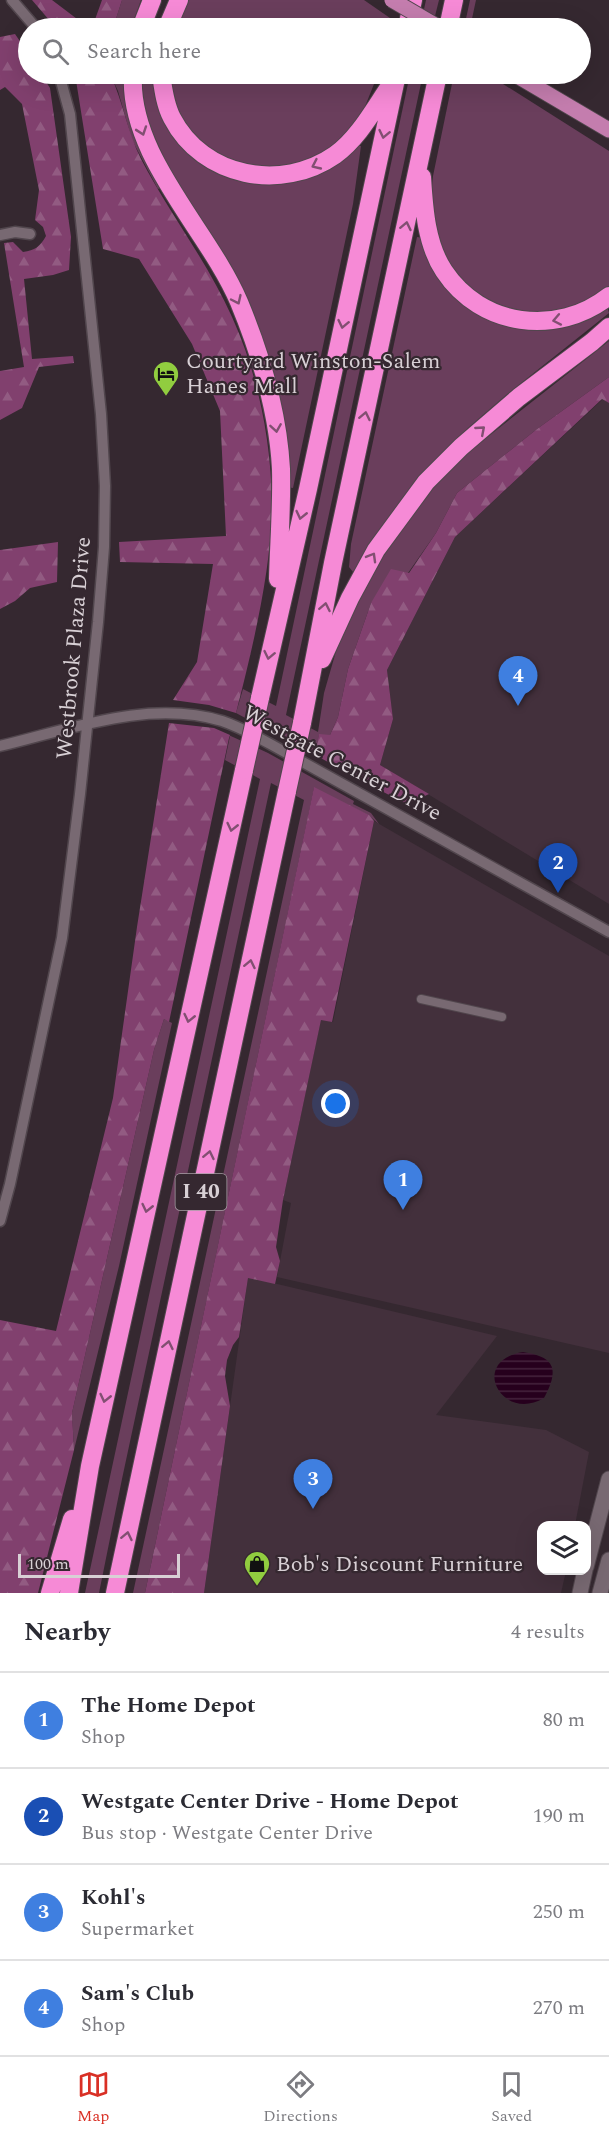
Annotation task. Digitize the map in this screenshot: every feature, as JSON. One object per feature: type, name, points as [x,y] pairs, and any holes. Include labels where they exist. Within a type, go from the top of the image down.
[{"type":"highway","points":[[145,18],[152,0]]},
{"type":"highway","points":[[171,18],[179,0]]},
{"type":"highway","points":[[408,18],[413,0]]},
{"type":"highway","points":[[450,18],[454,0]]},
{"type":"highway","points":[[133,84],[134,103],[151,153],[238,299],[257,350],[269,393],[281,471],[278,612]]},
{"type":"highway","points":[[163,84],[172,117],[182,134],[193,146],[205,156],[226,167],[245,174],[269,176],[308,169],[336,154],[358,132],[391,84]]},
{"type":"highway","name":"I 40","points":[[69,1593],[90,1466],[278,612],[308,489],[395,84]]},
{"type":"highway","name":"I 40","points":[[115,1593],[302,723],[333,563],[436,84]]},
{"type":"highway","points":[[420,157],[424,205],[431,244],[443,270],[461,292],[498,315],[528,322],[562,319],[582,313],[609,296]]},
{"type":"highway","points":[[310,685],[350,598],[376,550],[426,482],[460,447],[519,397],[609,327]]},
{"type":"highway","points":[[50,1593],[90,1466]]},
{"type":"main road","points":[[392,0],[423,18]]},
{"type":"main road","points":[[531,84],[609,130]]},
{"type":"main road","points":[[591,1549],[609,1479]]},
{"type":"main road","points":[[600,1593],[609,1560]]},
{"type":"main road","points":[[580,1593],[584,1575]]},
{"type":"street","points":[[12,0],[27,18]]},
{"type":"street","name":"Westbrook Plaza Drive","points":[[0,1221],[10,1184],[62,938],[81,794],[98,622],[105,486],[101,414],[70,114],[62,84]]},
{"type":"street","points":[[0,235],[15,232],[30,234]]},
{"type":"street","name":"Westgate Center Drive","points":[[0,746],[87,725],[153,713],[193,715],[232,725],[609,933]]},
{"type":"street","points":[[421,999],[502,1017]]},
{"type":"shaded area","points":[[122,0],[141,0],[135,18],[116,18]]},
{"type":"shaded area","points":[[184,0],[364,0],[390,18],[177,18]]},
{"type":"shaded area","points":[[426,0],[439,0],[434,18],[422,18]]},
{"type":"shaded area","points":[[470,0],[476,0],[472,18],[466,18]]},
{"type":"shaded area","points":[[115,84],[126,84],[135,133],[161,187],[158,189],[132,140]]},
{"type":"shaded area","points":[[141,84],[154,84],[162,114],[174,132],[263,182],[361,146],[353,204],[293,488],[287,487],[279,407],[143,112]]},
{"type":"shaded area","points":[[169,84],[374,84],[362,114],[333,149],[306,163],[259,170],[210,153],[181,120]]},
{"type":"shaded area","points":[[408,84],[421,84],[286,715],[318,732],[324,693],[341,634],[362,586],[414,507],[461,458],[609,341],[609,377],[537,429],[457,493],[436,533],[408,573],[371,603],[348,669],[338,717],[330,735],[319,735],[315,755],[236,713],[243,689],[276,706]]},
{"type":"shaded area","points":[[452,84],[503,84],[609,151],[609,289],[574,310],[517,314],[477,297],[440,254],[430,206],[433,176]]},
{"type":"shaded area","points":[[417,237],[423,238],[498,323],[607,306],[609,313],[505,396],[437,458],[353,572],[349,567],[351,544]]},
{"type":"shaded area","points":[[603,399],[609,403],[609,904],[380,765],[393,719],[387,670],[455,537]]},
{"type":"shaded area","points":[[222,732],[268,753],[354,801],[353,804],[371,813],[379,824],[368,815],[314,788],[145,1593],[133,1593],[304,800],[271,783],[99,1593],[85,1593],[260,779],[225,760],[230,736]]},
{"type":"shaded area","points":[[374,821],[609,956],[609,1353],[277,1277],[291,1203],[283,1200],[321,1019],[333,1022]]},
{"type":"shaded area","points":[[164,1019],[172,1023],[119,1266],[74,1450],[72,1413],[154,1050]]},
{"type":"shaded area","points":[[248,1277],[497,1336],[436,1415],[546,1430],[589,1452],[576,1521],[537,1521],[537,1575],[565,1575],[561,1593],[204,1593]]},
{"type":"shaded area","points":[[523,1352],[534,1354],[548,1361],[553,1372],[544,1398],[529,1404],[515,1403],[504,1397],[497,1388],[494,1377],[497,1366],[506,1358]]},
{"type":"green space","points":[[32,0],[52,0],[76,18],[47,18]]},
{"type":"green space","points":[[102,0],[122,0],[116,18],[96,18]]},
{"type":"green space","points":[[15,34],[18,38],[18,84],[47,84],[50,88],[71,237],[69,270],[24,279],[32,359],[73,356],[74,363],[39,367],[22,408],[0,420],[0,371],[24,367],[4,243],[13,242],[23,252],[37,247],[46,236],[43,227],[35,220],[39,190],[22,104],[5,87],[0,90],[0,37]]},
{"type":"green space","points":[[77,84],[114,84],[141,159],[222,296],[241,339],[256,384],[269,455],[271,528],[260,609],[236,713],[209,705],[173,700],[197,662],[213,564],[120,562],[119,542],[226,536],[220,411],[192,344],[139,259],[103,249]]},
{"type":"green space","points":[[609,377],[609,403],[602,399],[455,537],[387,670],[393,719],[380,765],[429,794],[410,803],[402,802],[315,755],[319,734],[330,735],[338,717],[348,669],[371,603],[391,569],[409,573],[436,533],[457,493],[537,429]]},
{"type":"green space","points":[[58,542],[57,582],[30,588],[15,601],[0,609],[0,550]]},
{"type":"green space","points":[[169,723],[214,728],[230,735],[169,1022],[164,1019],[154,1050],[72,1413],[74,1450],[38,1593],[0,1593],[0,1320],[56,1331],[113,1098]]},
{"type":"green space","points":[[314,787],[369,815],[374,821],[332,1022],[321,1020],[283,1200],[276,1247],[280,1261],[275,1284],[248,1278],[239,1337],[227,1360],[225,1376],[230,1406],[204,1593],[145,1593]]},
{"type":"place","name":"Courtyard Winston-Salem Hanes Mall","points":[[166,397]]},
{"type":"place","name":"Sam's Club","points":[[518,706]]},
{"type":"place","name":"Westgate Center Drive - Home Depot","points":[[558,893]]},
{"type":"place","name":"The Home Depot","points":[[403,1210]]},
{"type":"place","name":"Kohl's","points":[[313,1509]]},
{"type":"place","name":"Bob's Discount Furniture","points":[[257,1587]]}]
